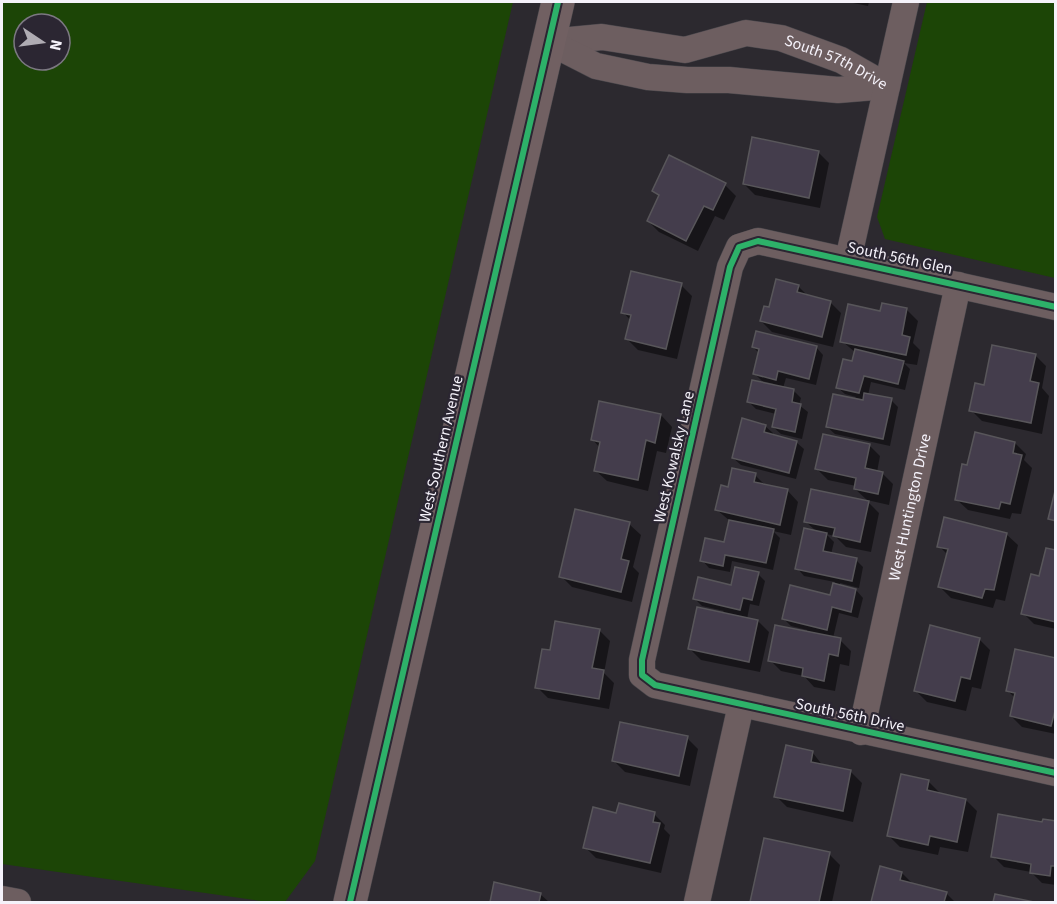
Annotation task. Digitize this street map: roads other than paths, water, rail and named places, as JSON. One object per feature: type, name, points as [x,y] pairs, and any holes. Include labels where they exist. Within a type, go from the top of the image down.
[{"type":"main road","name":"West Southern Avenue","points":[[350,903],[558,2]]},
{"type":"street","points":[[848,260],[906,2]]},
{"type":"street","name":"South 57th Drive","points":[[549,42],[602,37],[685,50],[746,33],[781,38],[841,60],[887,86]]},
{"type":"street","name":"South 57th Drive","points":[[549,42],[596,66],[648,77],[729,80],[838,90],[887,86]]},
{"type":"street","points":[[685,50],[687,80]]},
{"type":"street","name":"South 56th Glen","points":[[739,247],[758,241],[1056,306]]},
{"type":"street","name":"West Kowalsky Lane","points":[[642,675],[642,660],[730,267],[739,247]]},
{"type":"street","name":"West Huntington Drive","points":[[861,732],[958,285]]},
{"type":"street","name":"South 56th Drive","points":[[642,675],[655,686],[1056,773]]},
{"type":"street","points":[[697,903],[741,705]]},
{"type":"street","points":[[2,899],[18,903]]}]
